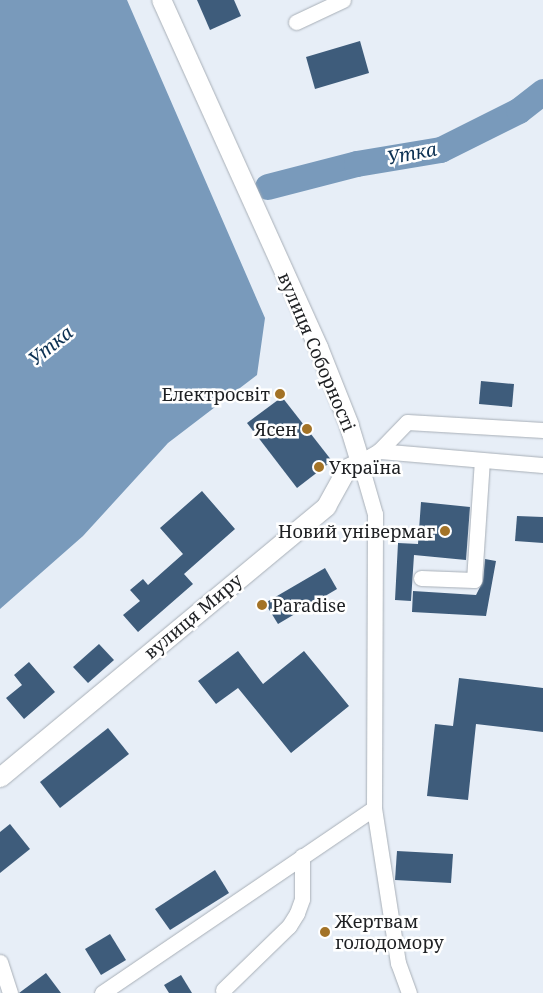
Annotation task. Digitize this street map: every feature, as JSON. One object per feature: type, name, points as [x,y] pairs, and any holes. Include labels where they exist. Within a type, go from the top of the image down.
[{"type":"main road","name":"вулиця Соборності","points":[[160,0],[318,347],[349,424],[360,462]]},
{"type":"main road","name":"вулиця Миру","points":[[0,777],[326,506],[347,468],[360,462]]},
{"type":"street","points":[[296,22],[343,0]]},
{"type":"street","name":"вулиця Миру","points":[[360,462],[379,451],[407,422],[543,430]]},
{"type":"street","points":[[379,451],[543,465]]},
{"type":"street","points":[[422,578],[474,580],[482,460]]},
{"type":"street","name":"вулиця Соборності","points":[[360,462],[375,514],[374,808],[398,963],[409,993]]},
{"type":"street","points":[[102,993],[374,808]]},
{"type":"street","points":[[222,992],[289,926],[297,913],[302,900],[302,856]]},
{"type":"street","points":[[0,962],[10,993]]},
{"type":"water","points":[[0,0],[127,0],[265,318],[257,375],[168,443],[83,536],[0,609]]},
{"type":"building","points":[[197,0],[234,0],[241,16],[210,30]]},
{"type":"building","points":[[360,41],[369,73],[315,89],[306,57]]},
{"type":"building","points":[[481,381],[514,384],[512,407],[479,404]]},
{"type":"building","points":[[282,397],[332,461],[297,488],[247,423]]},
{"type":"building","points":[[202,491],[235,529],[184,574],[193,584],[138,632],[123,615],[140,601],[130,590],[143,579],[148,585],[183,554],[160,528]]},
{"type":"building","name":"Новий універмаг","points":[[421,502],[470,507],[466,560],[414,555],[411,601],[395,600],[398,543],[418,544]]},
{"type":"building","points":[[517,516],[543,517],[543,543],[515,541]]},
{"type":"building","points":[[485,559],[496,561],[486,616],[412,612],[413,591],[476,595],[483,581]]},
{"type":"building","points":[[325,568],[337,589],[278,624],[265,603]]},
{"type":"building","points":[[99,644],[114,660],[88,683],[73,667]]},
{"type":"building","points":[[238,651],[263,684],[304,651],[349,706],[291,753],[238,688],[216,704],[198,681]]},
{"type":"building","points":[[29,662],[55,692],[24,719],[6,698],[22,685],[14,675]]},
{"type":"building","points":[[459,678],[543,688],[543,732],[476,724],[468,800],[427,796],[435,724],[453,726]]},
{"type":"building","points":[[108,728],[129,754],[60,808],[40,782]]},
{"type":"building","points":[[10,824],[30,849],[0,873],[0,832]]},
{"type":"building","points":[[397,851],[453,854],[451,883],[395,880]]},
{"type":"building","points":[[215,870],[229,893],[170,930],[155,909]]},
{"type":"building","points":[[110,934],[126,960],[101,975],[85,949]]},
{"type":"building","points":[[46,973],[61,993],[19,993]]},
{"type":"building","points":[[181,975],[192,993],[169,993],[164,985]]},
{"type":"waterway","name":"Утка","points":[[268,187],[357,164],[441,150],[519,111],[543,92]]},
{"type":"place","name":"Електросвіт","points":[[280,394]]},
{"type":"place","name":"Ясен","points":[[307,429]]},
{"type":"place","name":"Україна","points":[[319,467]]},
{"type":"place","name":"Новий універмаг","points":[[445,531]]},
{"type":"place","name":"Paradise","points":[[262,605]]},
{"type":"place","name":"Жертвам голодомору","points":[[325,932]]}]
